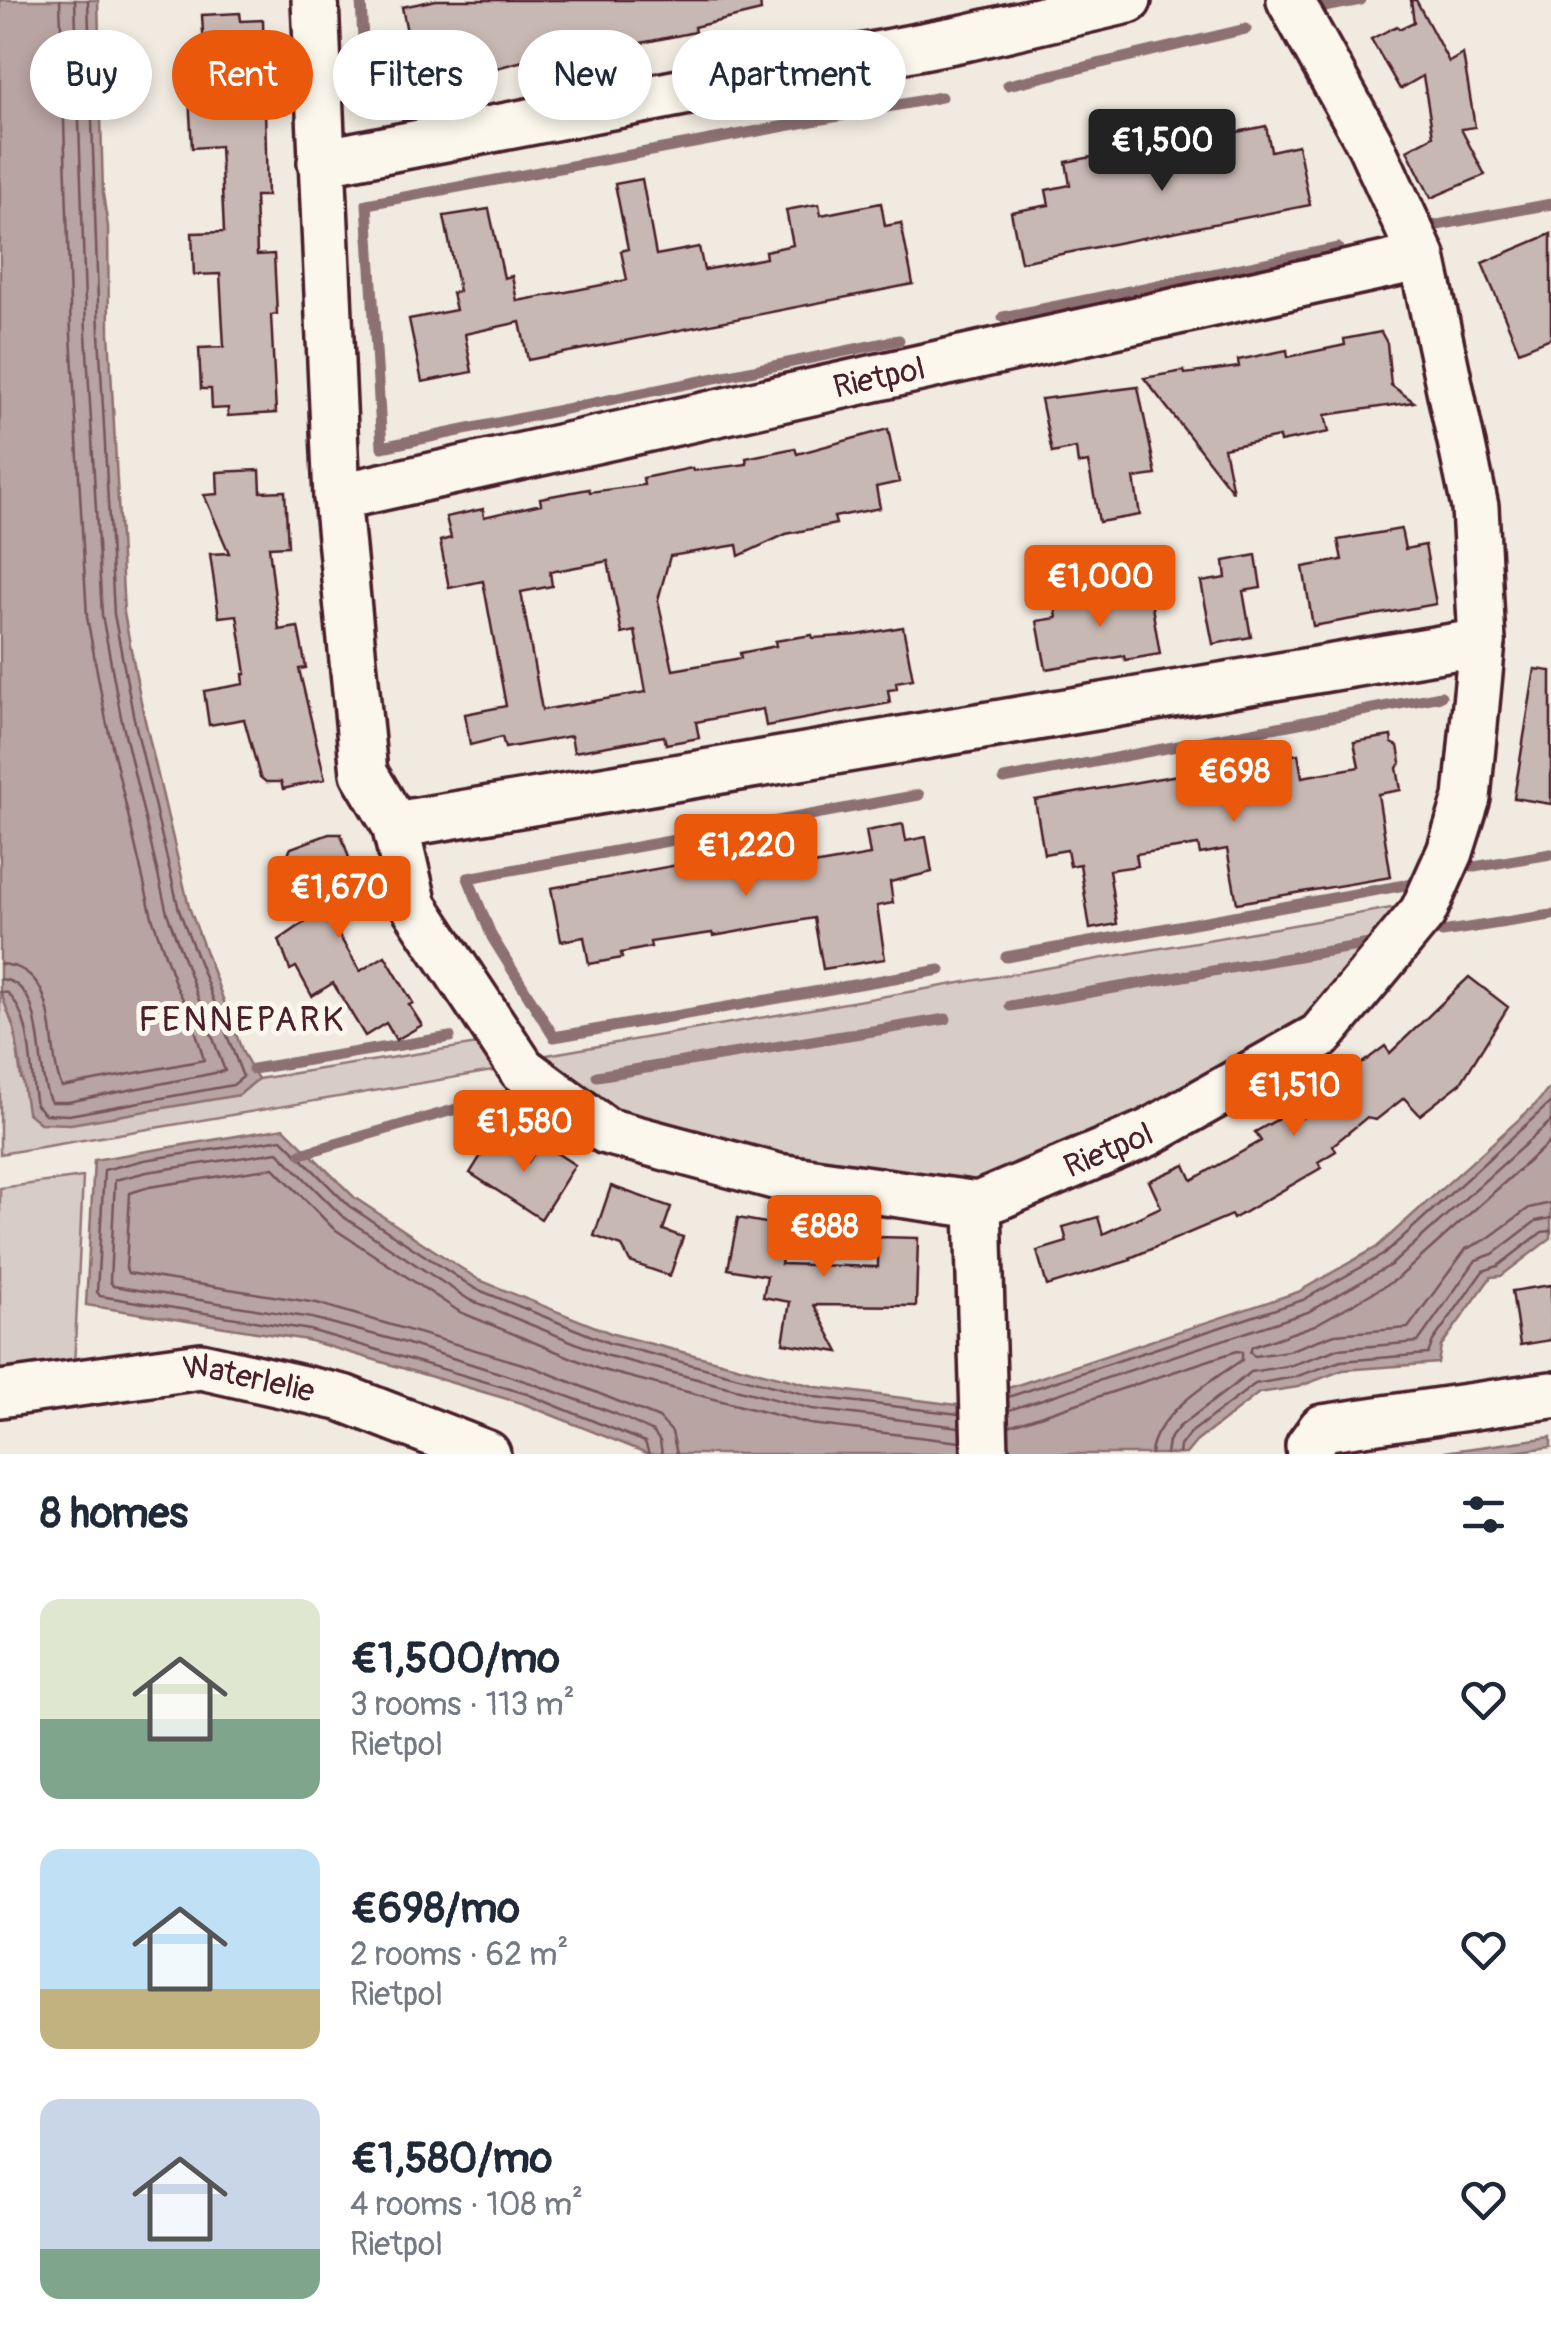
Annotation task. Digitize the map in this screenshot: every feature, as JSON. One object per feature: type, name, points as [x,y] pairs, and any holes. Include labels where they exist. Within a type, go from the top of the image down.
[{"type":"street","points":[[315,0],[337,497],[364,773],[395,825],[414,906],[522,1070],[606,1131],[778,1177],[978,1206],[986,1454]]},
{"type":"street","points":[[321,162],[949,40],[1128,0]]},
{"type":"street","name":"Rietpol","points":[[978,1206],[1148,1133],[1320,1036],[1423,912],[1450,852],[1466,798],[1482,642],[1475,508],[1422,257],[1370,144],[1290,0]]},
{"type":"street","name":"Rietpol","points":[[337,497],[1422,257]]},
{"type":"street","points":[[395,825],[1482,642]]},
{"type":"street","name":"Waterlelie","points":[[0,1394],[202,1366],[343,1398],[487,1454]]},
{"type":"street","points":[[1310,1454],[1309,1446],[1322,1428],[1551,1395]]},
{"type":"shaded area","points":[[1414,904],[1321,1019],[1165,1114],[976,1181],[778,1164],[613,1108],[541,1056]]},
{"type":"shaded area","points":[[0,990],[15,1031],[21,1079],[159,1106],[239,1095],[258,1079],[477,1044],[499,1070],[0,1154]]},
{"type":"shaded area","points":[[83,1177],[74,1367],[0,1379],[0,1188]]},
{"type":"water","points":[[0,0],[98,0],[99,30],[30,30],[30,120],[101,120],[124,613],[189,907],[243,1053],[258,1079],[239,1095],[71,1124],[40,1123],[27,1112],[15,1031],[0,990]]},
{"type":"water","points":[[1551,1086],[1551,1238],[1501,1276],[1491,1277],[1441,1346],[1438,1363],[1343,1370],[1298,1387],[1259,1393],[1186,1454],[649,1454],[524,1404],[307,1340],[86,1305],[94,1160],[284,1128],[355,1198],[479,1280],[613,1334],[817,1387],[957,1405],[1298,1292],[1377,1247],[1535,1105]]},
{"type":"water","points":[[1551,1437],[1551,1447],[1498,1454],[1430,1454]]},
{"type":"building","points":[[436,0],[760,0],[761,11],[694,27],[695,30],[672,30],[672,37],[652,41],[652,30],[518,30],[518,62],[498,68],[498,30],[407,30],[402,7]]},
{"type":"building","points":[[1411,0],[1416,0],[1449,62],[1463,54],[1475,127],[1461,129],[1485,175],[1431,198],[1407,150],[1433,136],[1423,76],[1400,89],[1371,39],[1414,22]]},
{"type":"building","points":[[240,13],[241,21],[263,20],[263,30],[203,30],[202,15]]},
{"type":"building","points":[[190,120],[265,120],[267,196],[255,196],[257,255],[274,254],[277,314],[271,315],[276,413],[228,416],[228,408],[212,409],[211,389],[201,389],[199,348],[224,347],[220,274],[194,275],[192,233],[224,232],[220,146],[192,148]]},
{"type":"building","points":[[1266,126],[1271,151],[1298,145],[1310,205],[1021,262],[1011,212],[1049,205],[1046,190],[1070,185],[1066,162],[1144,147],[1145,154],[1232,137],[1232,133]]},
{"type":"building","points":[[642,179],[656,255],[699,247],[704,270],[766,258],[765,251],[793,245],[786,210],[819,204],[821,215],[881,203],[885,226],[901,223],[913,284],[528,360],[520,322],[465,334],[472,372],[422,382],[409,319],[456,310],[452,293],[459,291],[444,216],[489,209],[504,278],[512,276],[517,301],[561,293],[627,280],[621,251],[628,249],[615,184]]},
{"type":"building","points":[[1551,234],[1551,338],[1519,351],[1482,263]]},
{"type":"building","points":[[1381,332],[1387,343],[1391,385],[1414,402],[1325,415],[1329,432],[1224,448],[1233,492],[1144,378],[1239,367],[1238,360],[1287,350],[1288,357],[1345,345],[1344,339]]},
{"type":"building","points":[[1138,387],[1156,475],[1134,478],[1140,515],[1099,522],[1088,462],[1078,464],[1076,448],[1052,453],[1041,399]]},
{"type":"building","points":[[888,429],[899,482],[876,487],[880,508],[834,517],[836,524],[786,534],[739,556],[737,545],[670,556],[658,600],[673,670],[741,658],[740,653],[776,646],[775,641],[903,627],[913,679],[896,682],[897,689],[888,690],[890,703],[766,726],[763,709],[696,722],[699,738],[666,744],[664,736],[574,752],[571,736],[505,748],[502,737],[470,745],[465,714],[506,706],[483,581],[449,588],[440,541],[451,538],[446,517],[483,509],[484,517],[541,504],[540,498],[644,485],[643,478],[692,468],[693,471],[747,464],[746,458],[795,448],[797,454]],"holes":[[[608,561],[622,634],[635,631],[646,692],[542,710],[521,592],[552,586],[550,572]]]},
{"type":"building","points":[[260,470],[261,492],[285,491],[288,546],[269,547],[279,630],[298,627],[306,668],[299,669],[325,779],[283,789],[281,782],[266,782],[260,777],[244,719],[209,725],[204,691],[244,684],[246,674],[237,615],[219,617],[210,554],[229,553],[204,495],[218,494],[217,472]]},
{"type":"building","points":[[1401,529],[1405,549],[1425,545],[1436,604],[1313,626],[1303,567],[1342,560],[1338,540]]},
{"type":"building","points":[[1256,555],[1261,588],[1243,591],[1251,637],[1213,644],[1201,582],[1226,578],[1224,561]]},
{"type":"building","points":[[1149,589],[1160,654],[1046,669],[1037,621],[1057,618],[1055,605]]},
{"type":"building","points":[[1535,669],[1551,671],[1551,804],[1514,798]]},
{"type":"building","points":[[1391,736],[1401,762],[1397,768],[1401,790],[1378,794],[1391,877],[1237,903],[1227,849],[1200,854],[1198,845],[1136,854],[1138,866],[1109,870],[1117,924],[1090,929],[1080,864],[1070,866],[1067,850],[1044,854],[1035,800],[1298,754],[1302,777],[1359,767],[1354,742]]},
{"type":"building","points":[[903,824],[906,841],[926,837],[932,872],[890,882],[893,903],[877,906],[885,959],[823,969],[814,918],[713,936],[712,933],[650,942],[651,947],[621,953],[622,958],[589,964],[584,937],[561,941],[551,888],[809,841],[813,865],[870,855],[866,831]]},
{"type":"building","points":[[329,834],[341,834],[361,894],[329,905],[340,937],[360,971],[385,956],[422,1025],[396,1040],[386,1023],[365,1036],[333,983],[312,996],[296,967],[290,970],[279,940],[305,922],[282,865],[291,848]]},
{"type":"building","points":[[1469,977],[1508,1007],[1461,1083],[1420,1115],[1404,1098],[1376,1120],[1366,1118],[1333,1145],[1336,1151],[1318,1162],[1321,1168],[1233,1219],[1231,1215],[1131,1260],[1047,1286],[1037,1251],[1067,1242],[1063,1227],[1098,1217],[1103,1234],[1161,1207],[1149,1181],[1185,1165],[1192,1180],[1261,1141],[1255,1132],[1289,1113],[1294,1122],[1345,1093],[1337,1082],[1385,1046],[1390,1053]]},
{"type":"building","points":[[492,1138],[528,1162],[541,1143],[575,1165],[541,1219],[470,1173]]},
{"type":"building","points":[[611,1186],[671,1207],[663,1230],[683,1237],[670,1276],[630,1262],[622,1246],[594,1236]]},
{"type":"building","points":[[738,1218],[788,1227],[781,1264],[878,1267],[878,1237],[918,1238],[916,1306],[814,1305],[839,1352],[783,1343],[790,1302],[763,1297],[767,1276],[728,1269]]},
{"type":"building","points":[[1551,1285],[1551,1340],[1520,1345],[1512,1291]]},
{"type":"waterway","points":[[361,0],[362,30]]},
{"type":"waterway","points":[[1324,7],[1361,0]]},
{"type":"waterway","points":[[1008,85],[1246,29]]},
{"type":"waterway","points":[[899,340],[382,447],[367,204],[941,97]]},
{"type":"waterway","points":[[1432,226],[1551,204]]},
{"type":"waterway","points":[[1003,317],[1338,248]]},
{"type":"waterway","points":[[1004,779],[1441,696]]},
{"type":"waterway","points":[[919,795],[468,878],[492,937],[554,1037],[940,970]]},
{"type":"waterway","points":[[1474,867],[1551,854]]},
{"type":"waterway","points":[[1006,957],[1416,883]]},
{"type":"waterway","points":[[1442,932],[1551,915]]},
{"type":"waterway","points":[[1010,1006],[1369,944]]},
{"type":"waterway","points":[[597,1076],[946,1019]]},
{"type":"waterway","points":[[253,1069],[450,1037]]},
{"type":"waterway","points":[[301,1154],[491,1099]]},
{"type":"district","name":"FENNEPARK","points":[[242,1019]]}]
